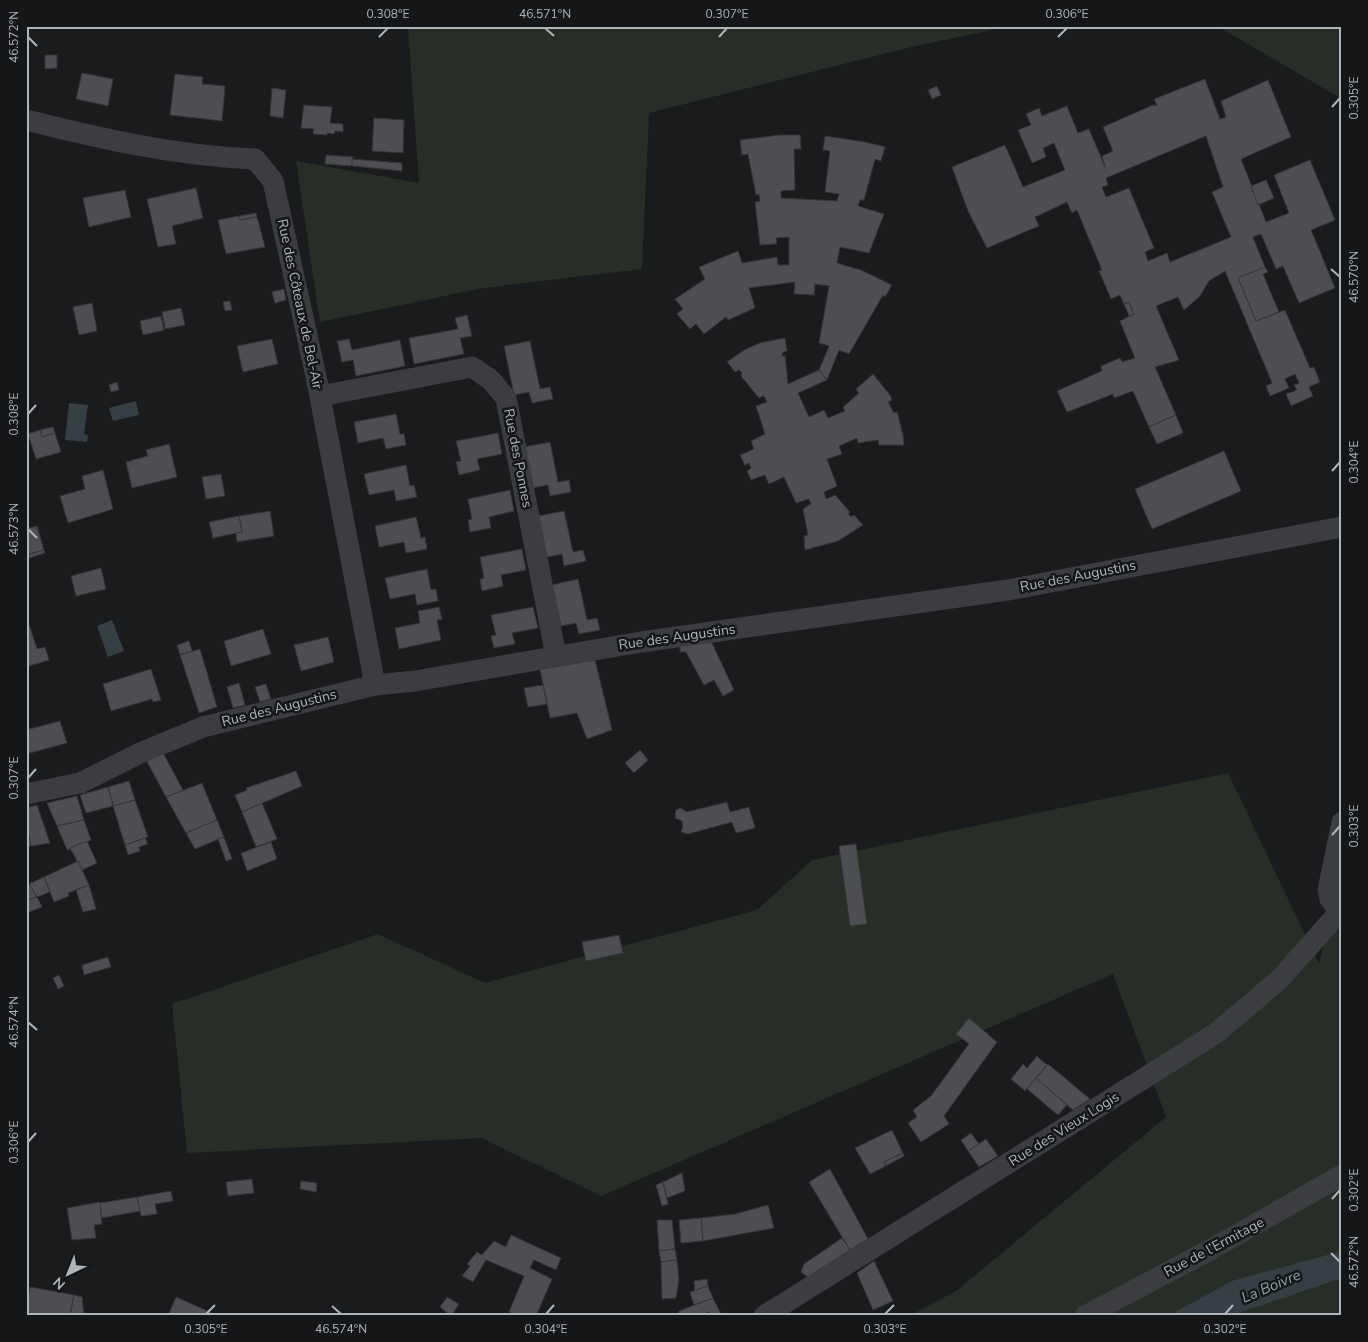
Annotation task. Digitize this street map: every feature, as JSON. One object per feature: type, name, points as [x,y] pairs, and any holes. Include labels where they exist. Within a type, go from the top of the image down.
[{"type":"street","name":"Rue des Côteaux de Bel-Air","points":[[26,120],[118,143],[227,158],[255,159],[265,168],[273,181],[320,396],[375,684]]},
{"type":"street","name":"Rue des Ponnes","points":[[320,396],[472,367],[490,380],[506,398],[556,656]]},
{"type":"street","name":"Rue des Augustins","points":[[26,794],[80,783],[140,753],[203,727],[375,684],[416,681],[641,642],[1008,590],[1342,527]]},
{"type":"street","points":[[1341,910],[1330,899],[1328,890],[1342,822]]},
{"type":"street","name":"Rue des Vieux Logis","points":[[764,1316],[1215,1034],[1280,979],[1341,910]]},
{"type":"street","name":"Rue de l’Ermitage","points":[[1086,1316],[1342,1175]]},
{"type":"shaded area","points":[[408,26],[1010,26],[907,48],[649,113],[642,269],[483,288],[320,322],[296,161],[419,183]]},
{"type":"shaded area","points":[[1217,26],[1342,26],[1342,99]]},
{"type":"shaded area","points":[[1228,773],[1319,964],[1342,870],[1342,1316],[909,1316],[956,1291],[1166,1117],[1113,974],[601,1196],[482,1138],[187,1153],[172,1004],[378,934],[485,983],[757,910],[812,860]]},
{"type":"water","points":[[136,401],[139,415],[113,421],[109,408]]},
{"type":"water","points":[[69,403],[88,405],[84,434],[88,435],[87,442],[65,440]]},
{"type":"water","points":[[112,620],[124,651],[108,657],[97,626]]},
{"type":"water","name":"La Boivre","points":[[1342,1251],[1342,1278],[1229,1316],[1168,1316],[1232,1281]]},
{"type":"building","points":[[45,55],[57,55],[57,68],[45,69]]},
{"type":"building","points":[[82,73],[113,79],[108,106],[76,99]]},
{"type":"building","points":[[175,74],[203,77],[202,84],[225,86],[222,121],[170,115]]},
{"type":"building","points":[[1205,79],[1220,119],[1226,117],[1221,101],[1268,80],[1291,137],[1241,159],[1266,222],[1289,213],[1274,175],[1310,160],[1335,220],[1311,230],[1335,288],[1299,303],[1283,266],[1276,269],[1261,234],[1253,237],[1265,267],[1238,278],[1256,321],[1285,310],[1310,368],[1314,367],[1320,382],[1309,387],[1313,396],[1291,406],[1286,394],[1297,390],[1294,385],[1299,383],[1295,374],[1285,379],[1289,388],[1270,396],[1266,386],[1272,383],[1225,271],[1209,281],[1200,296],[1184,310],[1178,297],[1156,306],[1179,360],[1155,367],[1176,415],[1149,427],[1133,391],[1114,398],[1113,394],[1067,412],[1057,391],[1102,371],[1101,366],[1120,358],[1122,362],[1135,358],[1120,321],[1134,314],[1129,302],[1124,304],[1120,295],[1111,299],[1099,271],[1102,270],[1077,210],[1072,213],[1067,202],[1035,217],[1039,226],[987,248],[968,211],[952,167],[1005,145],[1023,187],[1065,170],[1054,143],[1043,148],[1046,157],[1032,163],[1018,130],[1031,125],[1026,114],[1039,108],[1042,116],[1067,106],[1078,133],[1089,129],[1105,167],[1102,156],[1113,151],[1103,127],[1153,105],[1157,106],[1154,99]],"holes":[[[1206,136],[1223,187],[1212,192],[1231,237],[1170,262],[1167,253],[1148,261],[1145,252],[1154,248],[1129,188],[1106,197],[1102,187],[1108,185],[1106,178]]]},
{"type":"building","points":[[937,86],[941,95],[932,99],[928,90]]},
{"type":"building","points":[[272,88],[286,90],[283,118],[270,116]]},
{"type":"building","points":[[304,105],[332,107],[330,123],[343,124],[343,132],[335,131],[334,134],[327,133],[327,135],[313,134],[314,129],[301,128]]},
{"type":"building","points":[[374,118],[404,120],[403,153],[372,151]]},
{"type":"building","points":[[779,135],[800,135],[801,149],[794,149],[795,190],[781,191],[781,198],[837,201],[839,194],[825,192],[830,151],[823,150],[825,136],[885,147],[881,161],[875,159],[864,200],[860,200],[858,206],[884,214],[869,253],[840,247],[837,263],[861,270],[892,285],[885,297],[883,295],[849,354],[839,350],[827,380],[819,370],[829,346],[819,343],[829,286],[815,284],[814,295],[794,294],[795,282],[749,288],[755,308],[728,320],[726,317],[704,334],[696,324],[690,329],[677,314],[683,309],[675,299],[705,279],[699,267],[738,251],[742,263],[777,257],[778,265],[789,265],[789,237],[776,238],[777,244],[760,245],[755,202],[760,201],[759,194],[756,195],[748,154],[742,155],[740,140]]},
{"type":"building","points":[[326,155],[353,157],[352,166],[325,164]]},
{"type":"building","points":[[352,159],[402,163],[402,171],[352,166]]},
{"type":"building","points":[[1266,180],[1274,198],[1258,205],[1251,186]]},
{"type":"building","points":[[196,188],[203,218],[172,226],[176,244],[158,247],[147,199]]},
{"type":"building","points":[[125,190],[131,217],[89,227],[83,198]]},
{"type":"building","points":[[256,213],[257,217],[240,220],[239,216]]},
{"type":"building","points":[[239,216],[240,220],[257,217],[265,247],[226,254],[218,220]]},
{"type":"building","points":[[1265,267],[1268,272],[1263,274],[1279,312],[1256,321],[1238,278]]},
{"type":"building","points":[[284,289],[286,300],[275,303],[272,292]]},
{"type":"building","points":[[230,301],[232,310],[225,311],[223,302]]},
{"type":"building","points":[[1129,302],[1134,314],[1129,316],[1124,304]]},
{"type":"building","points":[[92,303],[97,331],[79,335],[73,307]]},
{"type":"building","points":[[181,308],[185,325],[165,329],[162,312]]},
{"type":"building","points":[[467,315],[472,336],[460,338],[464,354],[414,364],[409,338],[458,329],[455,318]]},
{"type":"building","points":[[161,316],[164,330],[143,335],[140,321]]},
{"type":"building","points":[[785,338],[787,351],[783,352],[782,356],[785,356],[788,384],[819,370],[827,380],[798,393],[809,417],[824,410],[828,418],[845,411],[843,407],[859,393],[856,389],[873,374],[890,395],[892,400],[888,402],[894,413],[897,412],[904,445],[879,445],[878,440],[858,443],[857,438],[839,446],[842,454],[827,459],[837,486],[824,492],[826,499],[835,495],[850,512],[848,514],[851,517],[854,515],[863,525],[838,541],[805,550],[804,536],[808,535],[803,509],[811,504],[809,499],[796,503],[784,477],[769,484],[765,475],[751,480],[747,471],[751,468],[749,463],[745,465],[740,455],[754,449],[751,441],[765,434],[756,406],[767,402],[764,396],[759,398],[741,376],[742,373],[739,370],[735,372],[727,362],[744,350],[760,343]]},
{"type":"building","points":[[272,339],[278,364],[243,372],[237,346]]},
{"type":"building","points":[[349,339],[352,350],[400,340],[405,366],[356,376],[353,360],[342,362],[337,341]]},
{"type":"building","points":[[530,341],[540,389],[550,387],[553,399],[532,403],[529,392],[514,395],[504,346]]},
{"type":"building","points":[[117,382],[119,390],[111,392],[109,385]]},
{"type":"building","points":[[396,414],[400,434],[404,434],[406,445],[386,449],[383,438],[358,443],[354,422]]},
{"type":"building","points":[[1176,415],[1183,433],[1157,444],[1149,427]]},
{"type":"building","points":[[53,427],[55,433],[42,437],[40,430]]},
{"type":"building","points":[[40,430],[42,437],[55,433],[61,452],[36,459],[28,434]]},
{"type":"building","points":[[498,433],[502,454],[477,459],[480,470],[459,475],[456,462],[461,461],[456,441]]},
{"type":"building","points":[[550,442],[558,482],[569,480],[571,492],[550,496],[548,485],[532,488],[524,447]]},
{"type":"building","points":[[169,444],[177,477],[132,488],[126,462],[148,456],[146,450]]},
{"type":"building","points":[[1224,451],[1241,491],[1152,529],[1135,489]]},
{"type":"building","points":[[406,465],[410,486],[414,485],[417,497],[396,501],[394,490],[369,495],[364,474]]},
{"type":"building","points":[[103,470],[113,509],[68,523],[60,496],[85,489],[82,476]]},
{"type":"building","points":[[221,474],[225,496],[206,499],[202,477]]},
{"type":"building","points":[[510,490],[514,511],[489,517],[491,528],[470,532],[468,520],[472,519],[468,499]]},
{"type":"building","points":[[270,511],[274,536],[237,542],[236,533],[242,532],[239,516]]},
{"type":"building","points":[[564,511],[573,552],[583,550],[586,561],[564,566],[562,554],[547,557],[538,516]]},
{"type":"building","points":[[239,516],[242,532],[213,538],[209,522]]},
{"type":"building","points":[[416,517],[421,538],[425,537],[427,549],[406,553],[404,542],[379,547],[375,526]]},
{"type":"building","points":[[37,526],[44,550],[26,555],[26,529]]},
{"type":"building","points":[[522,549],[526,570],[501,575],[503,586],[482,591],[480,579],[484,578],[480,557]]},
{"type":"building","points":[[44,550],[45,553],[26,559],[26,555]]},
{"type":"building","points":[[101,568],[106,589],[76,596],[71,576]]},
{"type":"building","points":[[427,569],[431,590],[436,589],[438,601],[417,605],[415,594],[390,599],[385,578]]},
{"type":"building","points":[[578,579],[587,620],[597,618],[600,630],[579,634],[576,623],[561,626],[552,585]]},
{"type":"building","points":[[439,607],[442,619],[437,620],[441,640],[399,649],[395,628],[420,623],[418,611]]},
{"type":"building","points":[[533,607],[538,628],[512,633],[515,644],[494,648],[491,636],[496,635],[491,615]]},
{"type":"building","points":[[29,624],[37,649],[45,647],[49,660],[26,667],[26,625]]},
{"type":"building","points":[[263,629],[271,654],[231,666],[224,641]]},
{"type":"building","points":[[328,637],[334,662],[301,671],[294,645]]},
{"type":"building","points":[[189,641],[192,651],[180,655],[177,645]]},
{"type":"building","points":[[711,641],[734,690],[723,696],[714,680],[704,685],[686,652],[680,652],[680,645]]},
{"type":"building","points":[[200,649],[217,707],[199,713],[180,655]]},
{"type":"building","points":[[595,660],[612,730],[587,739],[577,713],[550,718],[540,669]]},
{"type":"building","points":[[151,669],[161,700],[153,702],[152,699],[111,711],[103,684]]},
{"type":"building","points":[[239,683],[245,705],[233,708],[227,687]]},
{"type":"building","points":[[266,684],[271,699],[260,702],[255,687]]},
{"type":"building","points":[[543,685],[547,704],[528,707],[524,688]]},
{"type":"building","points":[[60,721],[67,743],[26,754],[26,730]]},
{"type":"building","points":[[640,750],[648,760],[634,773],[625,763]]},
{"type":"building","points":[[163,753],[183,790],[166,797],[146,760]]},
{"type":"building","points":[[296,771],[302,786],[242,812],[235,795],[247,790],[246,788]]},
{"type":"building","points":[[129,781],[135,800],[113,806],[108,787]]},
{"type":"building","points":[[202,783],[217,820],[186,833],[166,797]]},
{"type":"building","points":[[108,787],[113,806],[86,813],[80,795]]},
{"type":"building","points":[[77,796],[84,820],[57,826],[47,803]]},
{"type":"building","points":[[135,800],[148,837],[125,845],[113,806]]},
{"type":"building","points":[[727,802],[730,812],[749,807],[755,828],[736,833],[732,822],[688,834],[681,832],[683,827],[682,821],[675,818],[676,810],[681,808],[687,812]]},
{"type":"building","points":[[262,803],[277,839],[256,847],[242,812]]},
{"type":"building","points":[[37,805],[50,843],[31,846],[26,822],[26,808]]},
{"type":"building","points":[[84,820],[91,840],[67,850],[57,826]]},
{"type":"building","points":[[217,820],[224,837],[195,849],[186,833]]},
{"type":"building","points":[[26,822],[31,846],[26,847]]},
{"type":"building","points":[[224,837],[232,859],[226,861],[218,839]]},
{"type":"building","points":[[145,838],[148,844],[139,847],[140,851],[128,855],[125,845]]},
{"type":"building","points":[[87,841],[97,863],[82,870],[70,848]]},
{"type":"building","points":[[271,842],[277,859],[247,871],[241,853]]},
{"type":"building","points":[[856,844],[867,924],[850,926],[839,846]]},
{"type":"building","points":[[78,861],[89,885],[68,893],[69,896],[54,902],[44,877]]},
{"type":"building","points":[[44,877],[50,892],[37,897],[29,884]]},
{"type":"building","points":[[29,884],[37,897],[26,901],[26,885]]},
{"type":"building","points":[[89,885],[96,909],[83,912],[76,890]]},
{"type":"building","points":[[37,897],[42,907],[26,913],[26,901]]},
{"type":"building","points":[[619,935],[623,953],[586,961],[582,942]]},
{"type":"building","points":[[108,957],[111,967],[84,975],[82,965]]},
{"type":"building","points":[[59,975],[64,986],[58,989],[53,978]]},
{"type":"building","points":[[969,1018],[997,1042],[944,1116],[949,1124],[921,1142],[908,1123],[917,1117],[913,1110],[931,1096],[969,1044],[956,1034]]},
{"type":"building","points":[[1037,1056],[1047,1065],[1025,1091],[1011,1079],[1023,1064],[1027,1068]]},
{"type":"building","points":[[1048,1064],[1090,1099],[1073,1110],[1036,1078]]},
{"type":"building","points":[[1036,1078],[1067,1105],[1058,1115],[1027,1089]]},
{"type":"building","points":[[892,1130],[903,1153],[884,1162],[886,1166],[870,1174],[855,1148]]},
{"type":"building","points":[[971,1133],[979,1144],[968,1151],[961,1140]]},
{"type":"building","points":[[986,1139],[998,1156],[979,1167],[968,1151]]},
{"type":"building","points":[[903,1153],[904,1156],[886,1166],[884,1162]]},
{"type":"building","points":[[830,1169],[868,1239],[850,1250],[809,1182]]},
{"type":"building","points":[[682,1173],[685,1191],[667,1198],[663,1182]]},
{"type":"building","points":[[252,1179],[254,1193],[228,1196],[226,1182]]},
{"type":"building","points":[[301,1181],[317,1183],[316,1192],[300,1189]]},
{"type":"building","points":[[663,1182],[668,1204],[662,1206],[656,1185]]},
{"type":"building","points":[[171,1191],[173,1201],[155,1204],[157,1214],[141,1216],[137,1197]]},
{"type":"building","points":[[137,1197],[140,1211],[102,1218],[100,1203]]},
{"type":"building","points":[[100,1202],[102,1224],[94,1225],[96,1238],[72,1240],[67,1208]]},
{"type":"building","points":[[768,1205],[774,1228],[703,1241],[701,1218],[735,1214]]},
{"type":"building","points":[[701,1218],[703,1241],[681,1243],[679,1220]]},
{"type":"building","points":[[657,1220],[672,1220],[675,1249],[659,1251]]},
{"type":"building","points":[[511,1235],[561,1258],[556,1270],[534,1260],[530,1268],[552,1279],[536,1316],[518,1316],[509,1312],[524,1276],[486,1260],[473,1282],[462,1276],[470,1266],[467,1264],[477,1252],[482,1255],[494,1241],[506,1247]]},
{"type":"building","points":[[842,1238],[850,1250],[808,1277],[801,1272],[804,1264]]},
{"type":"building","points":[[675,1249],[677,1260],[661,1262],[659,1251]]},
{"type":"building","points":[[677,1260],[679,1280],[676,1298],[662,1299],[661,1262]]},
{"type":"building","points":[[874,1261],[893,1301],[873,1310],[857,1273]]},
{"type":"building","points":[[707,1279],[708,1286],[695,1291],[694,1281]]},
{"type":"building","points":[[708,1286],[713,1298],[694,1305],[690,1292]]},
{"type":"building","points":[[30,1287],[74,1295],[70,1316],[42,1316],[26,1312]]},
{"type":"building","points":[[74,1295],[82,1297],[84,1316],[70,1316]]},
{"type":"building","points":[[176,1297],[212,1313],[211,1316],[168,1316]]},
{"type":"building","points":[[447,1297],[459,1304],[451,1316],[440,1307]]},
{"type":"building","points":[[713,1298],[722,1316],[711,1316],[709,1312],[700,1316],[678,1316],[679,1311]]}]
